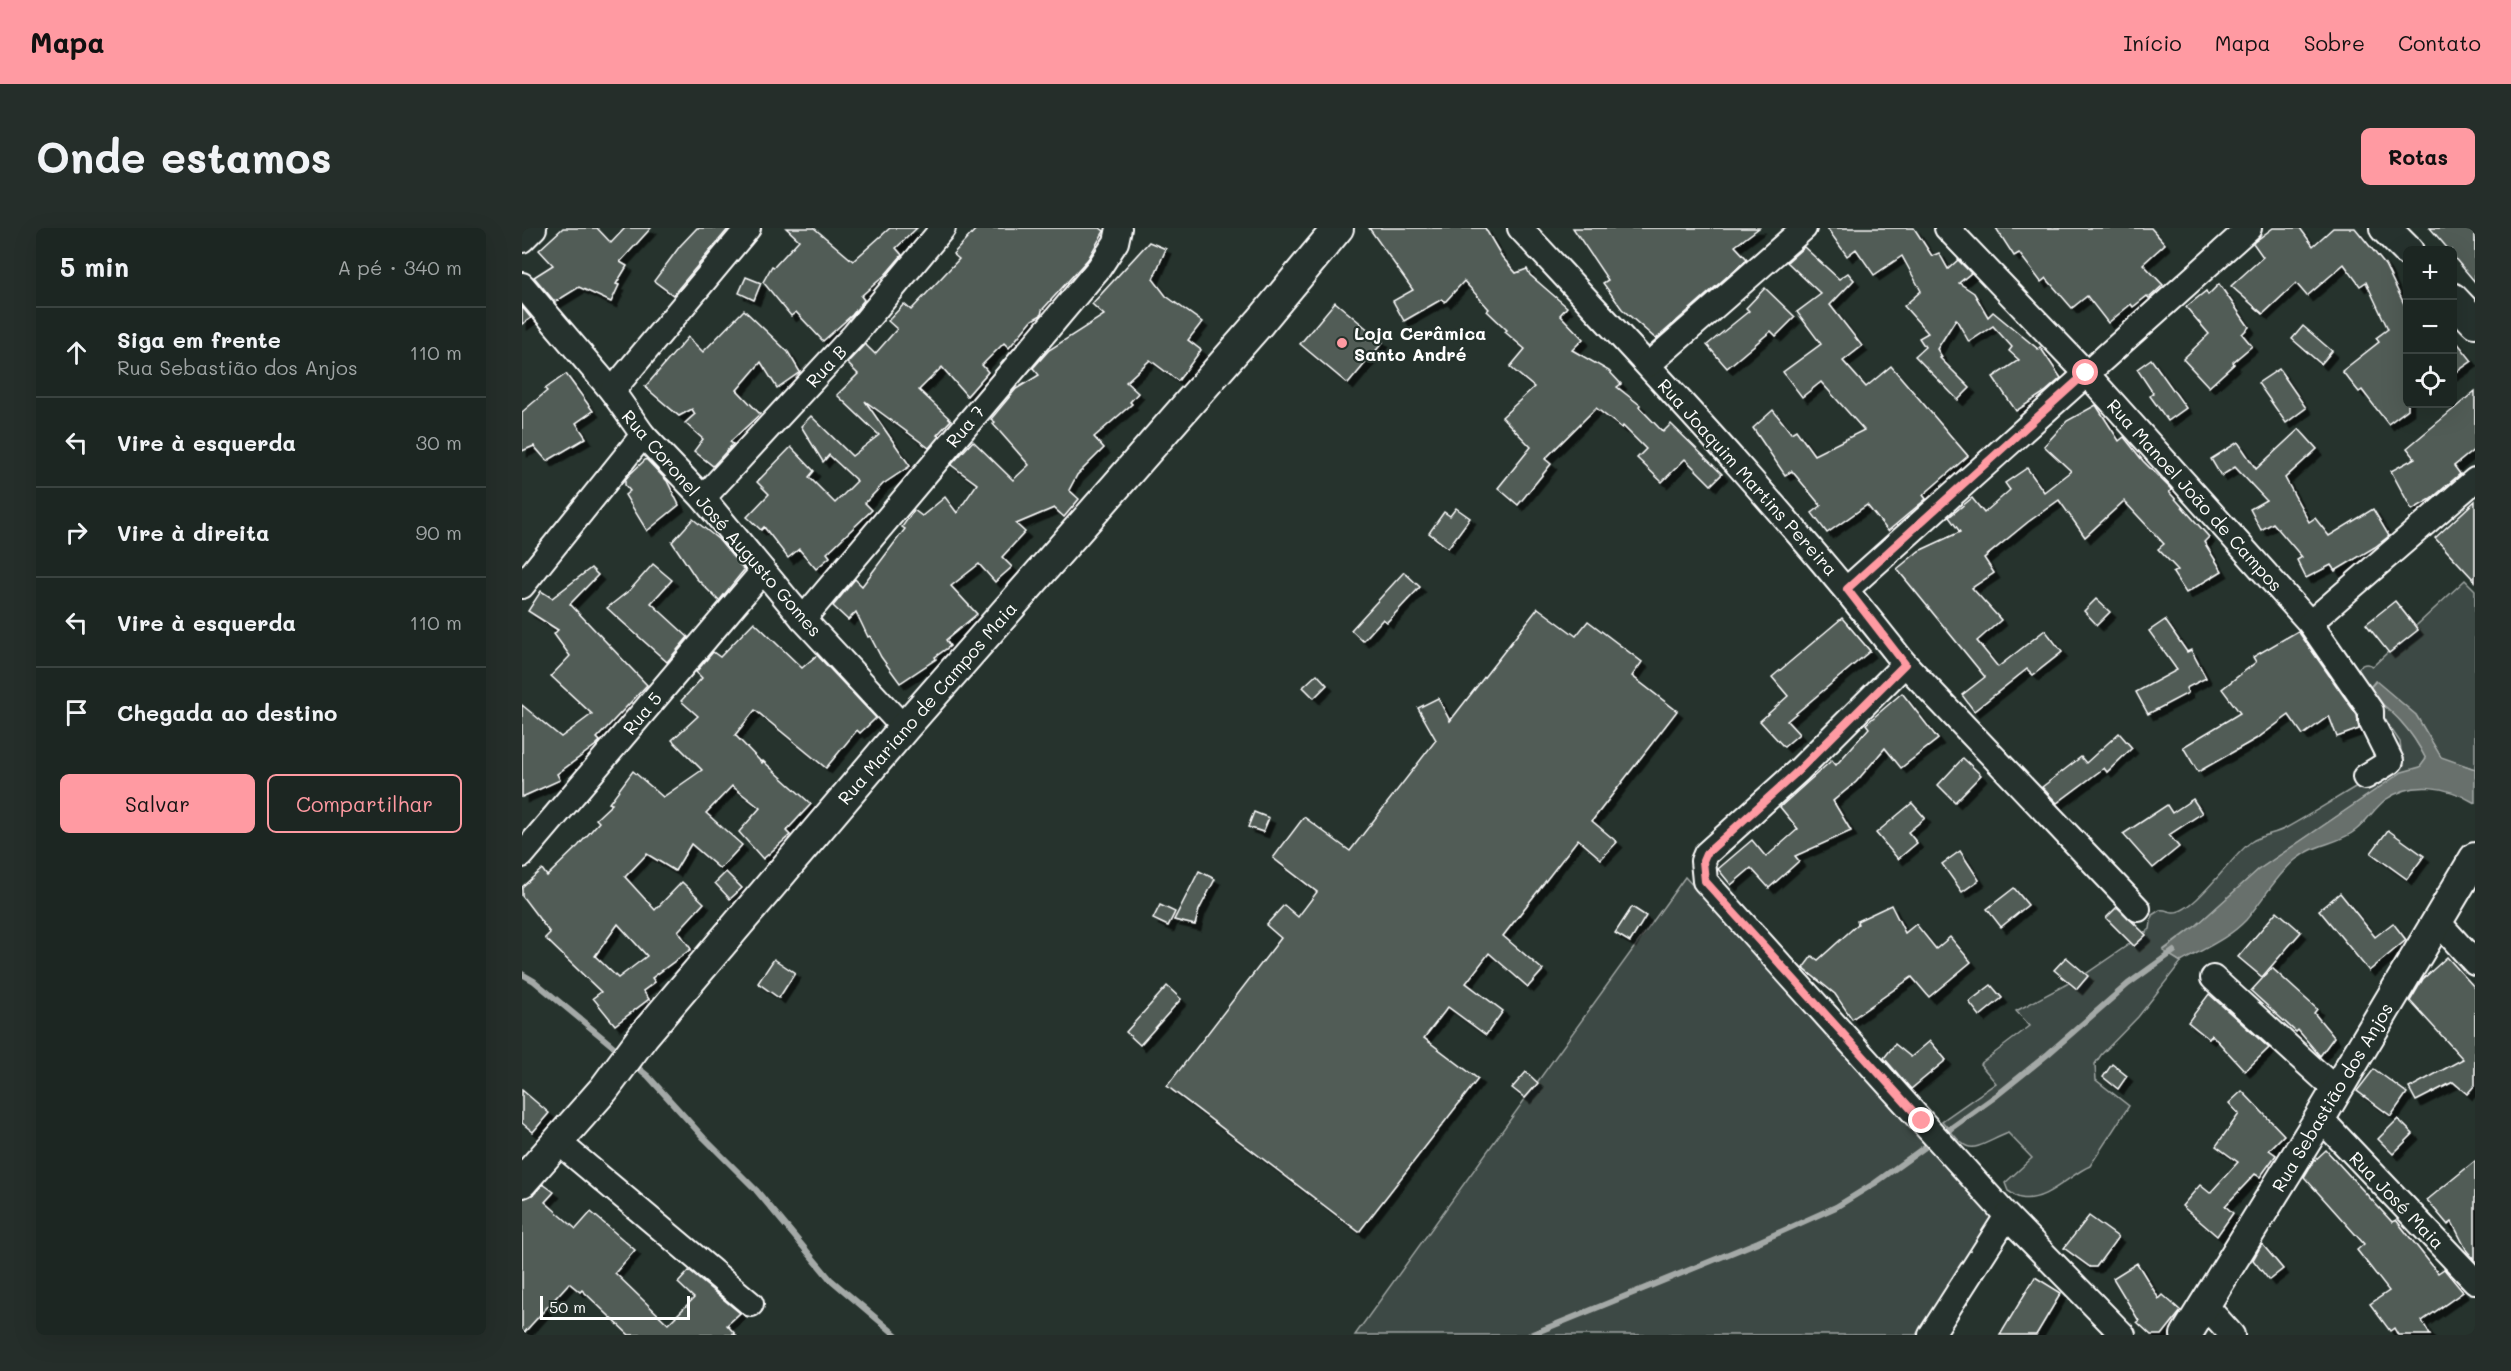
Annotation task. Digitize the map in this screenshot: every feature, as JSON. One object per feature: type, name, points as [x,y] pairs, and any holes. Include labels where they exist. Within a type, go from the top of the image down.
[{"type":"street","points":[[522,240],[534,228]]},
{"type":"street","points":[[612,391],[748,228]]},
{"type":"street","name":"Rua B","points":[[703,498],[854,335],[943,228]]},
{"type":"street","name":"Rua 7","points":[[803,619],[1099,268],[1116,242],[1119,228]]},
{"type":"street","name":"Rua Mariano de Campos Maia","points":[[522,1182],[604,1089],[644,1035],[904,728],[1244,340],[1338,228]]},
{"type":"street","name":"Rua Joaquim Martins Pereira","points":[[1520,228],[1648,365],[1847,589],[1905,664],[2138,909]]},
{"type":"street","points":[[1648,365],[1804,228]]},
{"type":"street","name":"Rua Manoel João de Campos","points":[[1947,228],[2086,373],[2310,624],[2371,711],[2371,721],[2391,761],[2365,777]]},
{"type":"street","points":[[1847,589],[2249,228]]},
{"type":"street","points":[[2385,228],[2403,246]]},
{"type":"street","name":"Rua Coronel José Augusto Gomes","points":[[522,285],[612,391],[643,435],[703,498],[803,619],[904,728]]},
{"type":"street","points":[[2454,300],[2475,321]]},
{"type":"street","points":[[522,586],[643,435]]},
{"type":"street","points":[[2310,624],[2475,480]]},
{"type":"street","name":"Rua 5","points":[[522,855],[763,571]]},
{"type":"street","points":[[1905,664],[1799,770],[1706,854],[1703,871],[1705,881],[2007,1216],[2123,1335]]},
{"type":"street","name":"Rua Sebastião dos Anjos","points":[[2186,1335],[2320,1118],[2335,1089],[2475,858]]},
{"type":"street","points":[[2438,922],[2475,963]]},
{"type":"street","points":[[2213,978],[2335,1089]]},
{"type":"street","name":"Rua José Maia","points":[[2320,1118],[2475,1281]]},
{"type":"street","points":[[557,1141],[751,1304]]},
{"type":"street","points":[[1931,1335],[2007,1216]]},
{"type":"street","points":[[2205,1305],[2232,1335]]},
{"type":"shaded area","points":[[2465,580],[2475,590],[2475,769],[2441,758],[2416,715],[2375,681],[2367,691],[2393,714],[2414,738],[2426,759],[2420,768],[2402,773],[2258,870],[2197,925],[2163,950],[2181,962],[2138,1017],[2095,1064],[2096,1080],[2129,1106],[2090,1166],[2040,1196],[2019,1198],[2008,1191],[2005,1183],[2032,1158],[2008,1133],[1985,1144],[1971,1147],[1959,1141],[1942,1121],[1996,1083],[1980,1064],[2030,1026],[2016,1011],[2084,975],[2144,934],[2150,929],[2152,915],[2160,910],[2173,912],[2192,904],[2251,842],[2286,828],[2398,763],[2401,751],[2400,742],[2354,673],[2365,664],[2373,666]]},
{"type":"shaded area","points":[[2376,681],[2416,715],[2441,757],[2475,769],[2475,803],[2442,789],[2418,788],[2396,794],[2385,800],[2349,835],[2310,851],[2295,860],[2275,881],[2246,920],[2223,938],[2181,962],[2163,951],[2197,925],[2258,870],[2402,772],[2420,767],[2426,759],[2414,738],[2393,714],[2367,691]]},
{"type":"shaded area","points":[[1685,877],[1996,1216],[1916,1335],[1355,1335]]},
{"type":"building","points":[[563,228],[597,228],[611,243],[625,228],[651,228],[620,262],[627,266],[616,284],[619,285],[611,302],[579,287],[555,302],[534,277],[553,265],[539,250]]},
{"type":"building","points":[[697,228],[729,228],[673,295],[654,281],[680,246]]},
{"type":"building","points":[[786,228],[814,228],[853,261],[890,228],[917,228],[896,248],[902,255],[885,275],[861,296],[864,300],[852,315],[823,341],[796,312],[791,316],[763,282],[772,266],[774,267],[799,240]]},
{"type":"building","points":[[977,228],[1100,228],[1104,231],[1088,259],[1042,310],[1041,315],[1032,320],[1009,348],[1004,343],[982,365],[988,372],[967,396],[942,367],[919,390],[951,420],[929,448],[865,401],[910,466],[883,484],[865,503],[872,510],[827,553],[830,557],[816,569],[799,549],[788,558],[764,527],[761,530],[747,517],[769,494],[757,482],[791,447],[814,471],[809,477],[835,503],[857,481],[829,455],[823,462],[801,426],[811,416],[852,456],[879,435],[837,395],[858,374],[847,363],[865,344],[875,354],[897,329],[888,321],[904,304],[911,310],[959,259],[953,254]]},
{"type":"building","points":[[1369,228],[1485,228],[1502,257],[1516,273],[1527,269],[1530,275],[1567,307],[1560,315],[1583,339],[1572,350],[1609,371],[1621,384],[1617,387],[1640,405],[1639,407],[1663,432],[1671,424],[1722,474],[1711,485],[1685,459],[1662,482],[1637,458],[1646,449],[1623,426],[1622,428],[1596,408],[1545,459],[1551,464],[1518,505],[1498,488],[1531,447],[1502,417],[1534,387],[1510,367],[1525,349],[1505,332],[1507,330],[1487,311],[1489,309],[1464,281],[1445,302],[1442,299],[1404,321],[1393,301],[1413,290]]},
{"type":"building","points":[[1573,228],[1759,228],[1735,246],[1747,259],[1656,339],[1622,309],[1603,283],[1608,280]]},
{"type":"building","points":[[1827,228],[1914,228],[1932,256],[1939,253],[1948,269],[1958,260],[1971,273],[1959,283],[1974,293],[1988,317],[1993,312],[2038,349],[2040,347],[2061,378],[2045,392],[2016,411],[1993,377],[2019,360],[2009,351],[2012,347],[1993,326],[1969,342],[1956,319],[1937,349],[1942,357],[1940,358],[1970,388],[1958,400],[1915,356],[1925,347],[1919,338],[1928,333],[1904,306],[1921,291],[1902,256],[1874,275],[1856,249],[1847,256]]},
{"type":"building","points":[[1996,228],[2151,228],[2165,244],[2143,264],[2163,285],[2149,298],[2147,296],[2133,307],[2131,304],[2108,323],[2087,296],[2072,308],[2046,278],[2041,282],[2019,253],[2014,256]]},
{"type":"building","points":[[2273,228],[2300,228],[2313,246],[2333,228],[2355,228],[2385,265],[2403,302],[2403,408],[2408,409],[2388,424],[2362,390],[2359,392],[2342,371],[2379,342],[2376,338],[2388,329],[2366,282],[2360,286],[2344,264],[2307,296],[2296,283],[2263,314],[2231,286],[2263,257],[2253,243]]},
{"type":"building","points":[[2430,228],[2475,228],[2475,282],[2457,261],[2457,246],[2446,246]]},
{"type":"building","points":[[1149,242],[1166,249],[1153,279],[1166,296],[1202,322],[1188,340],[1201,350],[1178,381],[1150,360],[1126,382],[1138,393],[1130,402],[1132,404],[1094,437],[1104,448],[1077,475],[1069,490],[1079,499],[1064,517],[1054,508],[1016,524],[1025,532],[1002,557],[1012,567],[995,582],[979,564],[951,586],[977,614],[946,640],[950,646],[935,657],[936,659],[900,683],[881,657],[870,636],[868,637],[856,612],[848,620],[833,606],[855,579],[862,586],[905,529],[902,527],[914,510],[922,516],[945,497],[957,513],[977,484],[951,465],[973,441],[1013,480],[1029,465],[991,419],[1016,389],[1039,375],[1033,368],[1049,350],[1104,315],[1092,304]]},
{"type":"building","points":[[1804,247],[1839,279],[1848,273],[1854,280],[1830,305],[1862,346],[1843,361],[1866,387],[1891,366],[1968,456],[1923,495],[1926,499],[1888,531],[1867,505],[1827,533],[1812,513],[1821,506],[1792,471],[1785,475],[1753,428],[1773,410],[1791,433],[1796,430],[1814,455],[1864,430],[1821,382],[1802,397],[1783,372],[1821,344],[1797,312],[1821,294],[1787,262]]},
{"type":"building","points":[[746,277],[761,283],[754,300],[739,293]]},
{"type":"building","points":[[2219,284],[2249,327],[2242,334],[2252,346],[2209,387],[2183,359],[2209,334],[2186,307],[2206,291],[2208,295]]},
{"type":"building","points":[[1765,288],[1795,317],[1776,336],[1771,331],[1727,368],[1707,345],[1749,311],[1746,308]]},
{"type":"building","name":"Loja Cerâmica Santo André","points":[[1335,302],[1383,342],[1348,384],[1300,344]]},
{"type":"building","points":[[522,307],[531,318],[522,324]]},
{"type":"building","points":[[744,310],[788,352],[800,372],[777,388],[761,362],[737,390],[760,414],[730,442],[733,444],[713,466],[694,451],[703,439],[685,423],[695,414],[692,409],[679,416],[645,387],[688,337],[703,352]]},
{"type":"building","points":[[2303,326],[2332,351],[2321,364],[2292,339]]},
{"type":"building","points":[[2457,342],[2472,361],[2457,372]]},
{"type":"building","points":[[2151,359],[2186,408],[2168,421],[2150,396],[2153,393],[2137,369]]},
{"type":"building","points":[[2279,369],[2306,408],[2286,423],[2258,383]]},
{"type":"building","points":[[566,374],[593,411],[576,423],[586,438],[547,461],[534,446],[522,451],[522,412],[547,391],[545,389]]},
{"type":"building","points":[[2475,391],[2475,449],[2454,466],[2460,474],[2431,499],[2412,510],[2391,471],[2415,458],[2407,448]]},
{"type":"building","points":[[2096,405],[2119,441],[2124,437],[2143,461],[2172,490],[2169,492],[2209,537],[2204,542],[2222,571],[2186,593],[2173,573],[2178,570],[2158,549],[2164,544],[2124,501],[2085,537],[2059,500],[1984,558],[1994,573],[1972,588],[2001,620],[1977,641],[1998,667],[2045,630],[2062,652],[2033,675],[2027,669],[1974,711],[1962,695],[1985,677],[1897,569],[1919,551],[1960,532],[1949,517],[1972,498],[1984,513],[2010,490],[2005,483],[2027,468],[2044,492],[2071,471],[2044,446],[2067,421]]},
{"type":"building","points":[[2299,429],[2317,449],[2285,478],[2309,522],[2315,518],[2329,536],[2373,509],[2389,536],[2335,571],[2331,565],[2306,578],[2297,560],[2302,557],[2273,523],[2261,530],[2250,509],[2266,500],[2235,467],[2221,476],[2211,459],[2238,442],[2256,469]]},
{"type":"building","points":[[646,459],[667,481],[679,505],[647,531],[625,495],[630,491],[625,485],[625,480]]},
{"type":"building","points":[[2475,501],[2475,581],[2435,538]]},
{"type":"building","points":[[1456,508],[1470,518],[1448,548],[1429,533],[1444,512],[1450,516]]},
{"type":"building","points":[[693,519],[718,539],[744,570],[719,601],[696,578],[672,542]]},
{"type":"building","points":[[653,564],[672,580],[651,603],[688,637],[667,662],[607,608],[631,589]]},
{"type":"building","points":[[591,568],[598,575],[570,604],[647,685],[597,738],[600,741],[596,745],[557,774],[560,780],[522,797],[522,705],[561,737],[592,714],[551,676],[570,656],[554,634],[558,630],[528,611],[541,591],[552,598]]},
{"type":"building","points":[[1404,572],[1420,587],[1387,622],[1383,619],[1363,641],[1351,630]]},
{"type":"building","points":[[2096,599],[2110,612],[2097,625],[2084,611]]},
{"type":"building","points":[[2395,601],[2418,630],[2389,653],[2366,624]]},
{"type":"building","points":[[1538,608],[1576,636],[1588,621],[1642,662],[1632,676],[1677,711],[1592,821],[1617,842],[1601,859],[1578,839],[1503,936],[1543,970],[1528,987],[1489,953],[1466,983],[1503,1011],[1486,1035],[1448,1007],[1424,1038],[1478,1079],[1359,1232],[1167,1086],[1281,938],[1266,925],[1284,905],[1298,917],[1317,892],[1273,858],[1304,817],[1350,851],[1436,740],[1418,708],[1438,698],[1450,721]]},
{"type":"building","points":[[1842,618],[1870,651],[1787,721],[1799,734],[1784,747],[1760,721],[1788,696],[1772,677]]},
{"type":"building","points":[[2165,620],[2187,652],[2191,650],[2206,678],[2186,688],[2188,693],[2148,714],[2136,692],[2177,670],[2149,631]]},
{"type":"building","points":[[754,622],[802,668],[817,655],[876,718],[860,733],[857,730],[826,768],[755,710],[735,735],[762,763],[763,761],[811,804],[786,831],[790,835],[763,859],[739,832],[760,808],[732,786],[706,813],[742,845],[720,869],[691,844],[675,871],[647,854],[625,877],[655,910],[682,882],[704,903],[678,931],[691,949],[652,978],[655,982],[643,991],[649,999],[615,1025],[593,998],[601,992],[545,938],[550,933],[522,896],[522,887],[542,869],[547,876],[578,846],[599,822],[596,819],[612,804],[609,803],[633,771],[663,797],[702,770],[672,740],[698,716],[681,701],[702,678],[696,672],[713,652],[720,657]],"holes":[[[618,924],[647,956],[618,978],[595,956]]]},
{"type":"building","points":[[2298,631],[2357,715],[2359,729],[2337,737],[2329,716],[2303,735],[2289,715],[2259,737],[2198,772],[2183,747],[2240,713],[2222,689],[2256,662],[2253,657]]},
{"type":"building","points":[[1317,674],[1327,685],[1314,698],[1303,687]]},
{"type":"building","points":[[1902,693],[1938,739],[1901,768],[1885,748],[1856,782],[1833,801],[1851,831],[1795,856],[1799,861],[1769,888],[1751,868],[1731,885],[1718,869],[1752,840],[1766,857],[1798,829],[1780,807],[1832,760],[1836,765],[1869,728],[1866,724]]},
{"type":"building","points":[[2119,733],[2132,748],[2107,772],[2104,768],[2057,803],[2042,787],[2081,757],[2086,763]]},
{"type":"building","points":[[1963,758],[1981,775],[1955,802],[1938,785]]},
{"type":"building","points":[[2193,799],[2202,813],[2169,835],[2179,847],[2153,868],[2123,834],[2167,805],[2172,813]]},
{"type":"building","points":[[1912,803],[1925,818],[1908,832],[1917,843],[1898,859],[1876,833]]},
{"type":"building","points":[[1254,812],[1269,818],[1263,832],[1248,827]]},
{"type":"building","points":[[2388,830],[2424,856],[2407,879],[2371,853]]},
{"type":"building","points":[[1960,851],[1979,880],[1962,892],[1942,864]]},
{"type":"building","points":[[1199,871],[1215,879],[1199,910],[1195,925],[1174,920]]},
{"type":"building","points":[[726,872],[742,888],[730,899],[715,883]]},
{"type":"building","points":[[2014,888],[2028,905],[2001,927],[1987,909]]},
{"type":"building","points":[[2340,893],[2375,937],[2393,923],[2406,940],[2369,971],[2319,910]]},
{"type":"building","points":[[1160,905],[1175,912],[1168,926],[1153,919]]},
{"type":"building","points":[[1891,905],[1905,933],[1916,924],[1936,949],[1950,937],[1971,962],[1929,997],[1912,977],[1852,1019],[1835,994],[1803,968],[1812,956],[1818,960],[1858,924],[1857,921]]},
{"type":"building","points":[[1632,907],[1646,916],[1630,942],[1615,933]]},
{"type":"building","points":[[2117,907],[2146,935],[2134,946],[2106,918]]},
{"type":"building","points":[[2277,911],[2301,932],[2262,977],[2238,957]]},
{"type":"building","points":[[2066,957],[2088,976],[2077,989],[2054,970]]},
{"type":"building","points":[[2447,957],[2475,988],[2475,1085],[2467,1094],[2453,1082],[2416,1101],[2409,1088],[2463,1059],[2410,1001],[2423,979]]},
{"type":"building","points":[[774,959],[795,973],[779,998],[758,983]]},
{"type":"building","points":[[2272,968],[2317,1009],[2314,1013],[2334,1037],[2320,1056],[2298,1030],[2296,1032],[2251,991]]},
{"type":"building","points":[[1991,985],[2002,998],[1980,1016],[1969,1002]]},
{"type":"building","points":[[1167,986],[1181,999],[1140,1045],[1126,1032]]},
{"type":"building","points":[[2209,994],[2269,1048],[2245,1071],[2212,1035],[2209,1039],[2188,1022]]},
{"type":"building","points":[[1930,1041],[1946,1060],[1911,1089],[1884,1058],[1895,1044],[1911,1057]]},
{"type":"building","points":[[2112,1064],[2127,1076],[2118,1089],[2103,1077]]},
{"type":"building","points":[[2374,1069],[2407,1093],[2391,1116],[2357,1091]]},
{"type":"building","points":[[1526,1072],[1538,1083],[1525,1098],[1512,1088]]},
{"type":"building","points":[[522,1090],[549,1113],[533,1132],[522,1123]]},
{"type":"building","points":[[2242,1091],[2284,1135],[2269,1150],[2276,1155],[2260,1177],[2255,1174],[2225,1206],[2233,1213],[2217,1236],[2182,1206],[2200,1185],[2210,1193],[2238,1162],[2216,1146],[2239,1114],[2229,1103]]},
{"type":"building","points":[[2398,1119],[2413,1134],[2393,1154],[2378,1139]]},
{"type":"building","points":[[2326,1150],[2392,1222],[2396,1220],[2438,1273],[2444,1269],[2463,1292],[2422,1321],[2430,1335],[2398,1335],[2394,1328],[2390,1331],[2370,1304],[2389,1291],[2357,1250],[2364,1244],[2304,1177],[2313,1162]]},
{"type":"building","points":[[2475,1161],[2475,1260],[2467,1251],[2452,1222],[2448,1225],[2427,1200]]},
{"type":"building","points":[[543,1184],[554,1192],[545,1202],[576,1229],[591,1212],[635,1250],[615,1273],[668,1324],[694,1298],[678,1283],[689,1271],[740,1313],[727,1325],[736,1335],[629,1335],[582,1290],[580,1292],[569,1283],[522,1335],[522,1199],[534,1194]]},
{"type":"building","points":[[2089,1216],[2118,1237],[2096,1267],[2090,1267],[2064,1248]]},
{"type":"building","points":[[2262,1244],[2283,1269],[2269,1280],[2253,1260]]},
{"type":"building","points":[[2137,1263],[2159,1299],[2163,1295],[2181,1311],[2162,1335],[2151,1335],[2137,1322],[2139,1321],[2113,1278]]},
{"type":"building","points":[[2035,1277],[2061,1293],[2036,1335],[2000,1335]]},
{"type":"waterway","points":[[1940,1136],[1996,1096],[2128,984],[2174,951]]},
{"type":"waterway","points":[[522,974],[534,981],[620,1052]]},
{"type":"waterway","points":[[632,1063],[648,1076],[704,1138],[756,1190],[830,1279],[896,1335]]},
{"type":"waterway","points":[[1530,1335],[1758,1242],[1836,1207],[1875,1183],[1932,1142]]},
{"type":"place","name":"Loja Cerâmica Santo André","points":[[1342,343]]},
{"type":"route","points":[[1922,1121],[1705,881],[1703,861],[1706,854],[1799,770],[1905,664],[1847,589],[2086,373]]}]
